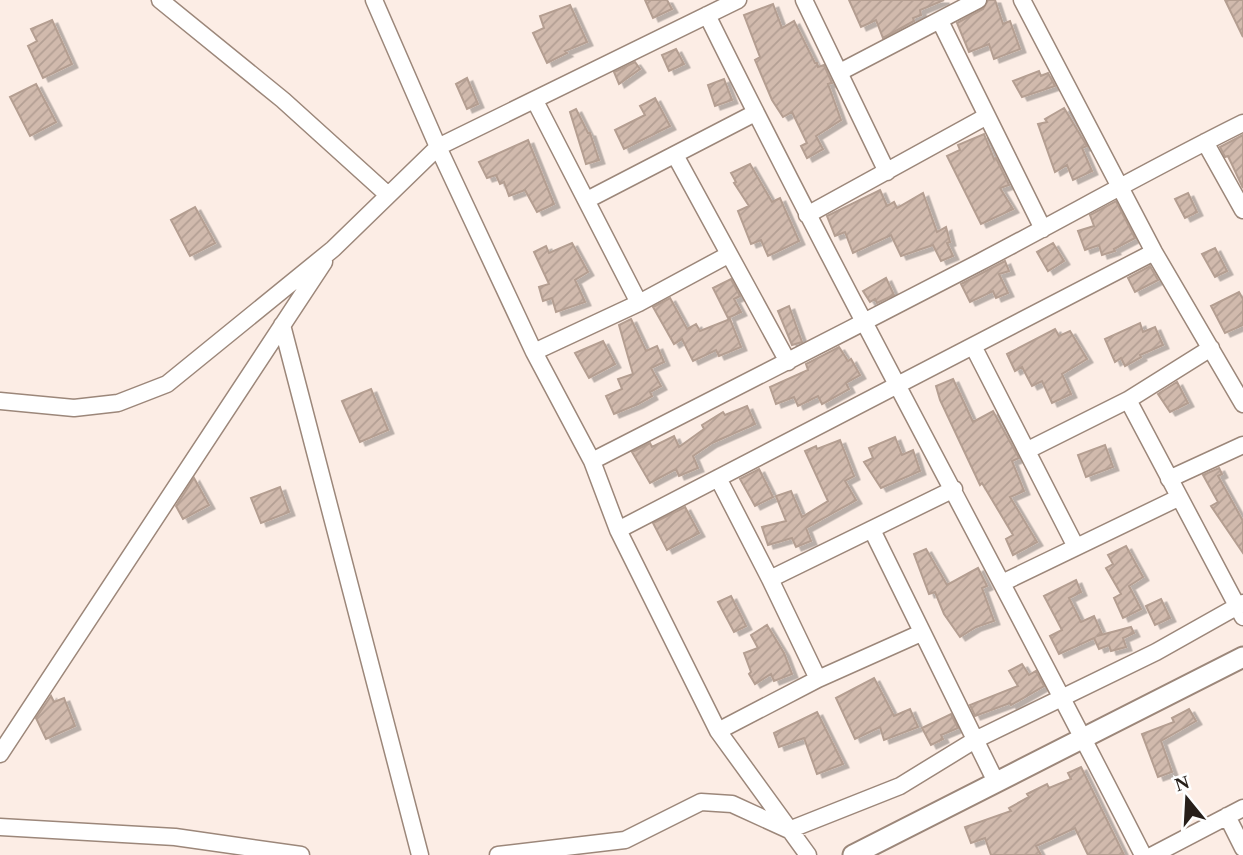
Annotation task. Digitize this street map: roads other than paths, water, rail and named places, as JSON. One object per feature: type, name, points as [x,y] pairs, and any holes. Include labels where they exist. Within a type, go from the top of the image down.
[{"type":"street","points":[[160,0],[283,100],[388,195]]},
{"type":"street","points":[[374,0],[438,147],[534,352],[592,461],[618,530],[718,731],[808,855]]},
{"type":"street","points":[[0,401],[74,408],[118,403],[167,384],[333,248],[438,147],[738,0]]},
{"type":"street","points":[[804,0],[887,173]]},
{"type":"street","points":[[840,72],[978,0]]},
{"type":"street","points":[[1022,0],[1154,252],[1211,348],[1239,385],[1243,404]]},
{"type":"street","points":[[707,15],[807,215],[954,489],[1143,855]]},
{"type":"street","points":[[940,21],[1043,229]]},
{"type":"street","points":[[535,101],[639,303]]},
{"type":"street","points":[[587,200],[755,113]]},
{"type":"street","points":[[807,215],[987,116]]},
{"type":"street","points":[[592,461],[1043,229],[1120,185],[1243,124]]},
{"type":"street","points":[[1205,142],[1243,211]]},
{"type":"street","points":[[675,155],[788,362]]},
{"type":"street","points":[[0,754],[333,248]]},
{"type":"street","points":[[618,530],[1154,252]]},
{"type":"street","points":[[534,352],[639,303],[728,255]]},
{"type":"street","points":[[282,326],[420,855]]},
{"type":"street","points":[[973,346],[1076,547]]},
{"type":"street","points":[[1028,450],[1128,400],[1211,348]]},
{"type":"street","points":[[498,855],[625,840],[701,802],[732,804],[789,830],[900,786],[975,740],[1241,609],[1178,498],[1128,400]]},
{"type":"street","points":[[1169,479],[1243,445]]},
{"type":"street","points":[[718,478],[818,680]]},
{"type":"street","points":[[770,579],[954,489]]},
{"type":"street","points":[[1002,583],[1178,498]]},
{"type":"street","points":[[872,530],[996,782]]},
{"type":"street","points":[[718,731],[921,632]]},
{"type":"street","points":[[853,855],[1243,657]]},
{"type":"street","points":[[1153,855],[1243,808]]},
{"type":"street","points":[[1227,817],[1243,848]]},
{"type":"street","points":[[0,827],[176,836],[300,855]]}]
